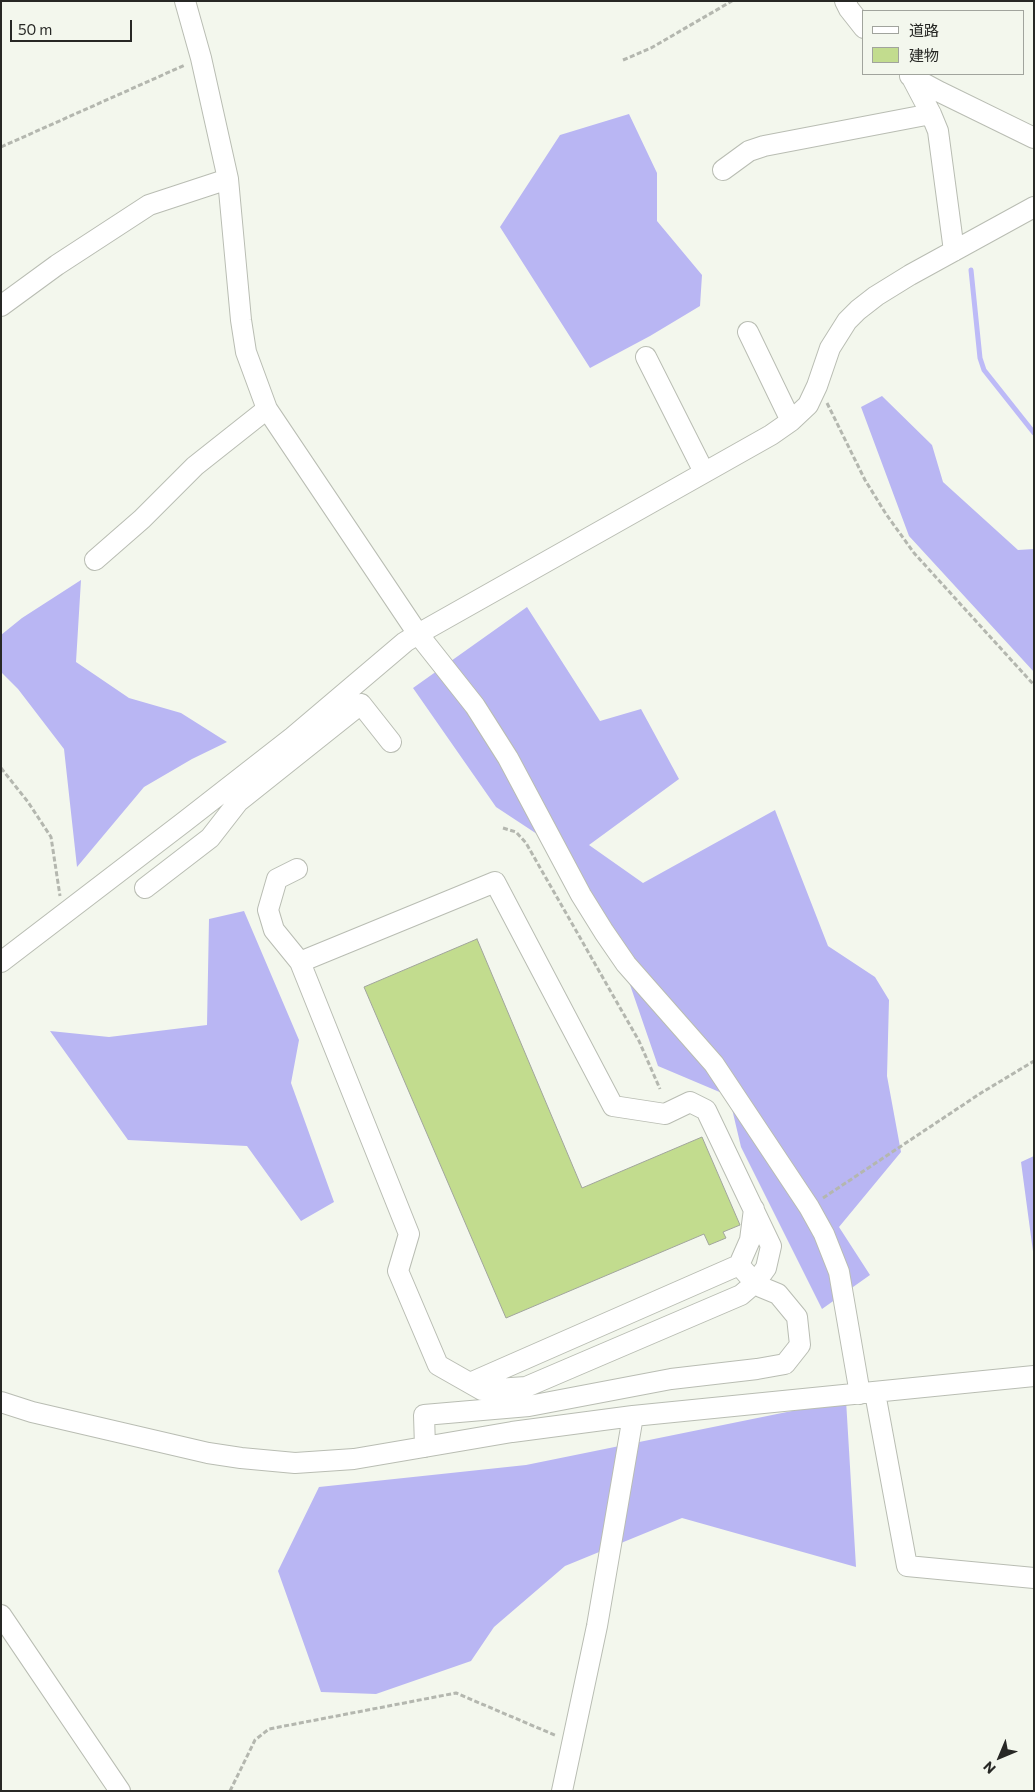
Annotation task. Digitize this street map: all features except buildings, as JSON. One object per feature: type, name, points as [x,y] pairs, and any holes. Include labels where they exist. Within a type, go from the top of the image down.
[{"type":"street","points":[[185,1],[201,58],[228,179],[241,320],[246,352],[267,410],[418,634],[475,706],[508,758],[581,895],[604,932],[626,964],[714,1064],[809,1207],[828,1242],[839,1272],[907,1566],[1034,1578]]},
{"type":"street","points":[[845,1],[862,25]]},
{"type":"street","points":[[909,75],[931,114],[938,131],[954,251]]},
{"type":"street","points":[[909,75],[1034,138]]},
{"type":"street","points":[[723,170],[749,151],[764,146],[931,114]]},
{"type":"street","points":[[1,306],[57,265],[149,205],[228,179]]},
{"type":"street","points":[[1,962],[293,737],[405,642],[771,435],[791,421],[808,404],[817,386],[830,348],[847,321],[858,310],[876,296],[910,275],[1034,207]]},
{"type":"street","points":[[748,332],[791,421]]},
{"type":"street","points":[[646,357],[704,472]]},
{"type":"street","points":[[95,560],[142,518],[195,466],[267,410]]},
{"type":"street","points":[[145,888],[210,838],[238,802],[361,704],[390,742]]},
{"type":"street","points":[[297,869],[277,879],[268,910],[274,930],[300,962],[409,1234],[398,1271],[438,1365],[482,1390],[526,1387],[741,1295],[756,1283],[766,1268],[771,1246],[706,1110],[690,1102],[665,1114],[613,1106],[495,882],[300,962]]},
{"type":"street","points":[[470,1383],[739,1265],[750,1240],[754,1209]]},
{"type":"street","points":[[425,1447],[424,1415],[530,1406],[671,1379],[785,1364],[800,1345],[797,1317],[778,1294],[761,1287],[739,1265]]},
{"type":"street","points":[[1,1402],[32,1412],[208,1453],[295,1463],[354,1459],[512,1432],[633,1416],[1034,1376]]},
{"type":"street","points":[[562,1791],[597,1626],[633,1416]]},
{"type":"street","points":[[1,1615],[120,1791]]},
{"type":"path","points":[[623,60],[651,48],[732,1]]},
{"type":"path","points":[[1,147],[201,58]]},
{"type":"path","points":[[817,386],[831,409],[865,480],[886,514],[914,553],[1034,685]]},
{"type":"path","points":[[1,768],[28,802],[51,837],[62,916]]},
{"type":"path","points":[[503,828],[516,832],[526,843],[639,1041],[660,1089]]},
{"type":"path","points":[[809,1207],[981,1093],[1034,1061]]},
{"type":"path","points":[[230,1791],[255,1740],[269,1729],[456,1693],[572,1742]]},
{"type":"shaded area","points":[[629,114],[657,173],[657,221],[702,275],[700,306],[650,336],[590,368],[500,227],[560,135]]},
{"type":"shaded area","points":[[882,396],[932,445],[943,482],[1018,550],[1034,549],[1034,672],[909,536],[861,407]]},
{"type":"shaded area","points":[[81,580],[76,662],[129,698],[181,713],[227,742],[192,759],[144,787],[77,867],[64,749],[18,689],[1,672],[1,635],[22,618]]},
{"type":"shaded area","points":[[527,607],[600,721],[641,709],[679,779],[589,845],[643,883],[775,810],[828,946],[875,977],[889,1000],[887,1076],[901,1152],[839,1227],[870,1275],[822,1309],[741,1147],[729,1096],[658,1066],[628,979],[540,836],[496,807],[413,688]]},
{"type":"shaded area","points":[[244,911],[299,1040],[291,1083],[334,1202],[301,1221],[247,1146],[128,1140],[50,1031],[109,1037],[207,1025],[209,919]]},
{"type":"shaded area","points":[[1034,1156],[1034,1259],[1021,1162]]},
{"type":"shaded area","points":[[846,1400],[856,1567],[682,1518],[565,1566],[494,1627],[471,1661],[376,1694],[321,1692],[278,1571],[319,1487],[526,1465]]},
{"type":"waterway","points":[[971,270],[980,358],[984,370],[1034,433]]}]
